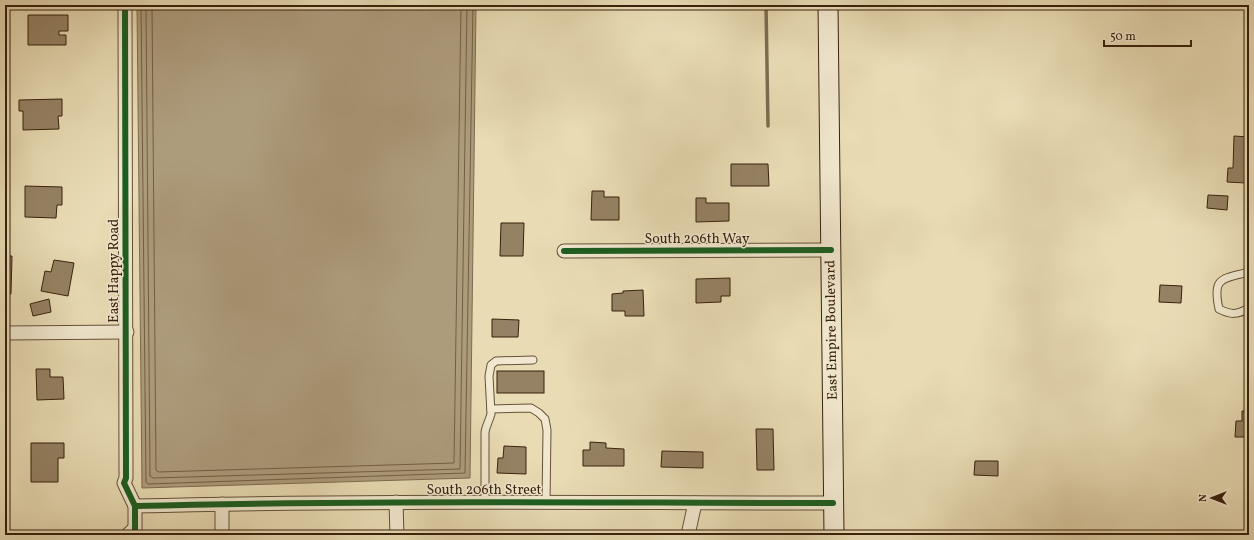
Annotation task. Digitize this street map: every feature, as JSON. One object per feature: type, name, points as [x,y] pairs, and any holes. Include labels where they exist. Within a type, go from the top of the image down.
[{"type":"main road","name":"East Empire Boulevard","points":[[828,5],[834,535]]},
{"type":"street","name":"East Happy Road","points":[[125,5],[127,332],[126,478],[124,483],[135,506],[135,529]]},
{"type":"street","name":"South 206th Way","points":[[564,251],[831,250]]},
{"type":"street","points":[[5,333],[127,332]]},
{"type":"street","points":[[396,502],[396,535]]},
{"type":"street","name":"South 206th Street","points":[[135,506],[396,502],[833,503]]},
{"type":"street","points":[[688,535],[695,503]]},
{"type":"street","points":[[222,504],[222,535]]},
{"type":"lane","points":[[1249,272],[1225,278],[1219,283],[1216,294],[1219,309],[1230,314],[1241,313],[1249,308]]},
{"type":"lane","points":[[485,502],[485,432],[486,424],[489,420],[490,409],[489,376],[491,365],[496,361],[533,360]]},
{"type":"lane","points":[[490,409],[531,408],[545,419],[546,502]]},
{"type":"lane","points":[[123,535],[135,529]]},
{"type":"water","points":[[137,5],[476,5],[470,478],[142,488]]},
{"type":"building","points":[[28,15],[68,15],[68,31],[59,31],[59,35],[66,35],[66,45],[28,45]]},
{"type":"building","points":[[62,99],[62,116],[58,116],[59,129],[23,130],[23,111],[19,111],[19,100]]},
{"type":"building","points":[[1234,136],[1249,137],[1249,207],[1245,207],[1246,183],[1227,182],[1228,168],[1233,168]]},
{"type":"building","points":[[731,164],[768,164],[769,186],[731,186]]},
{"type":"building","points":[[25,186],[62,187],[62,205],[57,205],[56,218],[25,217]]},
{"type":"building","points":[[592,191],[604,191],[604,197],[619,197],[619,220],[591,220]]},
{"type":"building","points":[[1208,195],[1228,196],[1227,210],[1207,208]]},
{"type":"building","points":[[696,198],[706,198],[706,203],[729,203],[729,221],[696,222]]},
{"type":"building","points":[[501,223],[524,223],[523,256],[500,256]]},
{"type":"building","points":[[5,256],[12,256],[11,294],[5,294]]},
{"type":"building","points":[[54,260],[74,263],[68,296],[41,291],[45,271],[51,272]]},
{"type":"building","points":[[730,278],[730,296],[721,296],[721,302],[696,303],[696,279]]},
{"type":"building","points":[[1160,285],[1182,286],[1181,303],[1159,302]]},
{"type":"building","points":[[643,290],[644,316],[625,316],[625,311],[612,311],[612,294],[623,293],[623,291]]},
{"type":"building","points":[[49,299],[51,312],[33,316],[30,304]]},
{"type":"building","points":[[492,319],[519,320],[518,337],[492,337]]},
{"type":"building","points":[[36,369],[50,369],[50,377],[63,377],[64,399],[37,400]]},
{"type":"building","points":[[497,371],[544,371],[544,393],[497,393]]},
{"type":"building","points":[[1242,411],[1249,411],[1249,444],[1248,437],[1235,437],[1236,421],[1242,421]]},
{"type":"building","points":[[756,429],[773,429],[774,470],[757,470]]},
{"type":"building","points":[[590,442],[606,443],[606,448],[624,449],[624,466],[583,466],[583,450],[590,450]]},
{"type":"building","points":[[31,443],[64,443],[64,458],[58,458],[58,482],[31,482]]},
{"type":"building","points":[[504,446],[526,447],[526,474],[497,473],[498,458],[503,458]]},
{"type":"building","points":[[662,451],[703,452],[703,468],[661,467]]},
{"type":"building","points":[[975,461],[998,461],[998,476],[974,475]]},
{"type":"building","points":[[715,532],[745,532],[745,535],[715,535]]},
{"type":"waterway","points":[[766,5],[768,126]]},
{"type":"cycle path","points":[[125,5],[126,478],[124,483],[135,506],[135,535]]},
{"type":"cycle path","points":[[564,251],[831,250]]},
{"type":"cycle path","points":[[135,506],[396,502],[833,503]]}]
